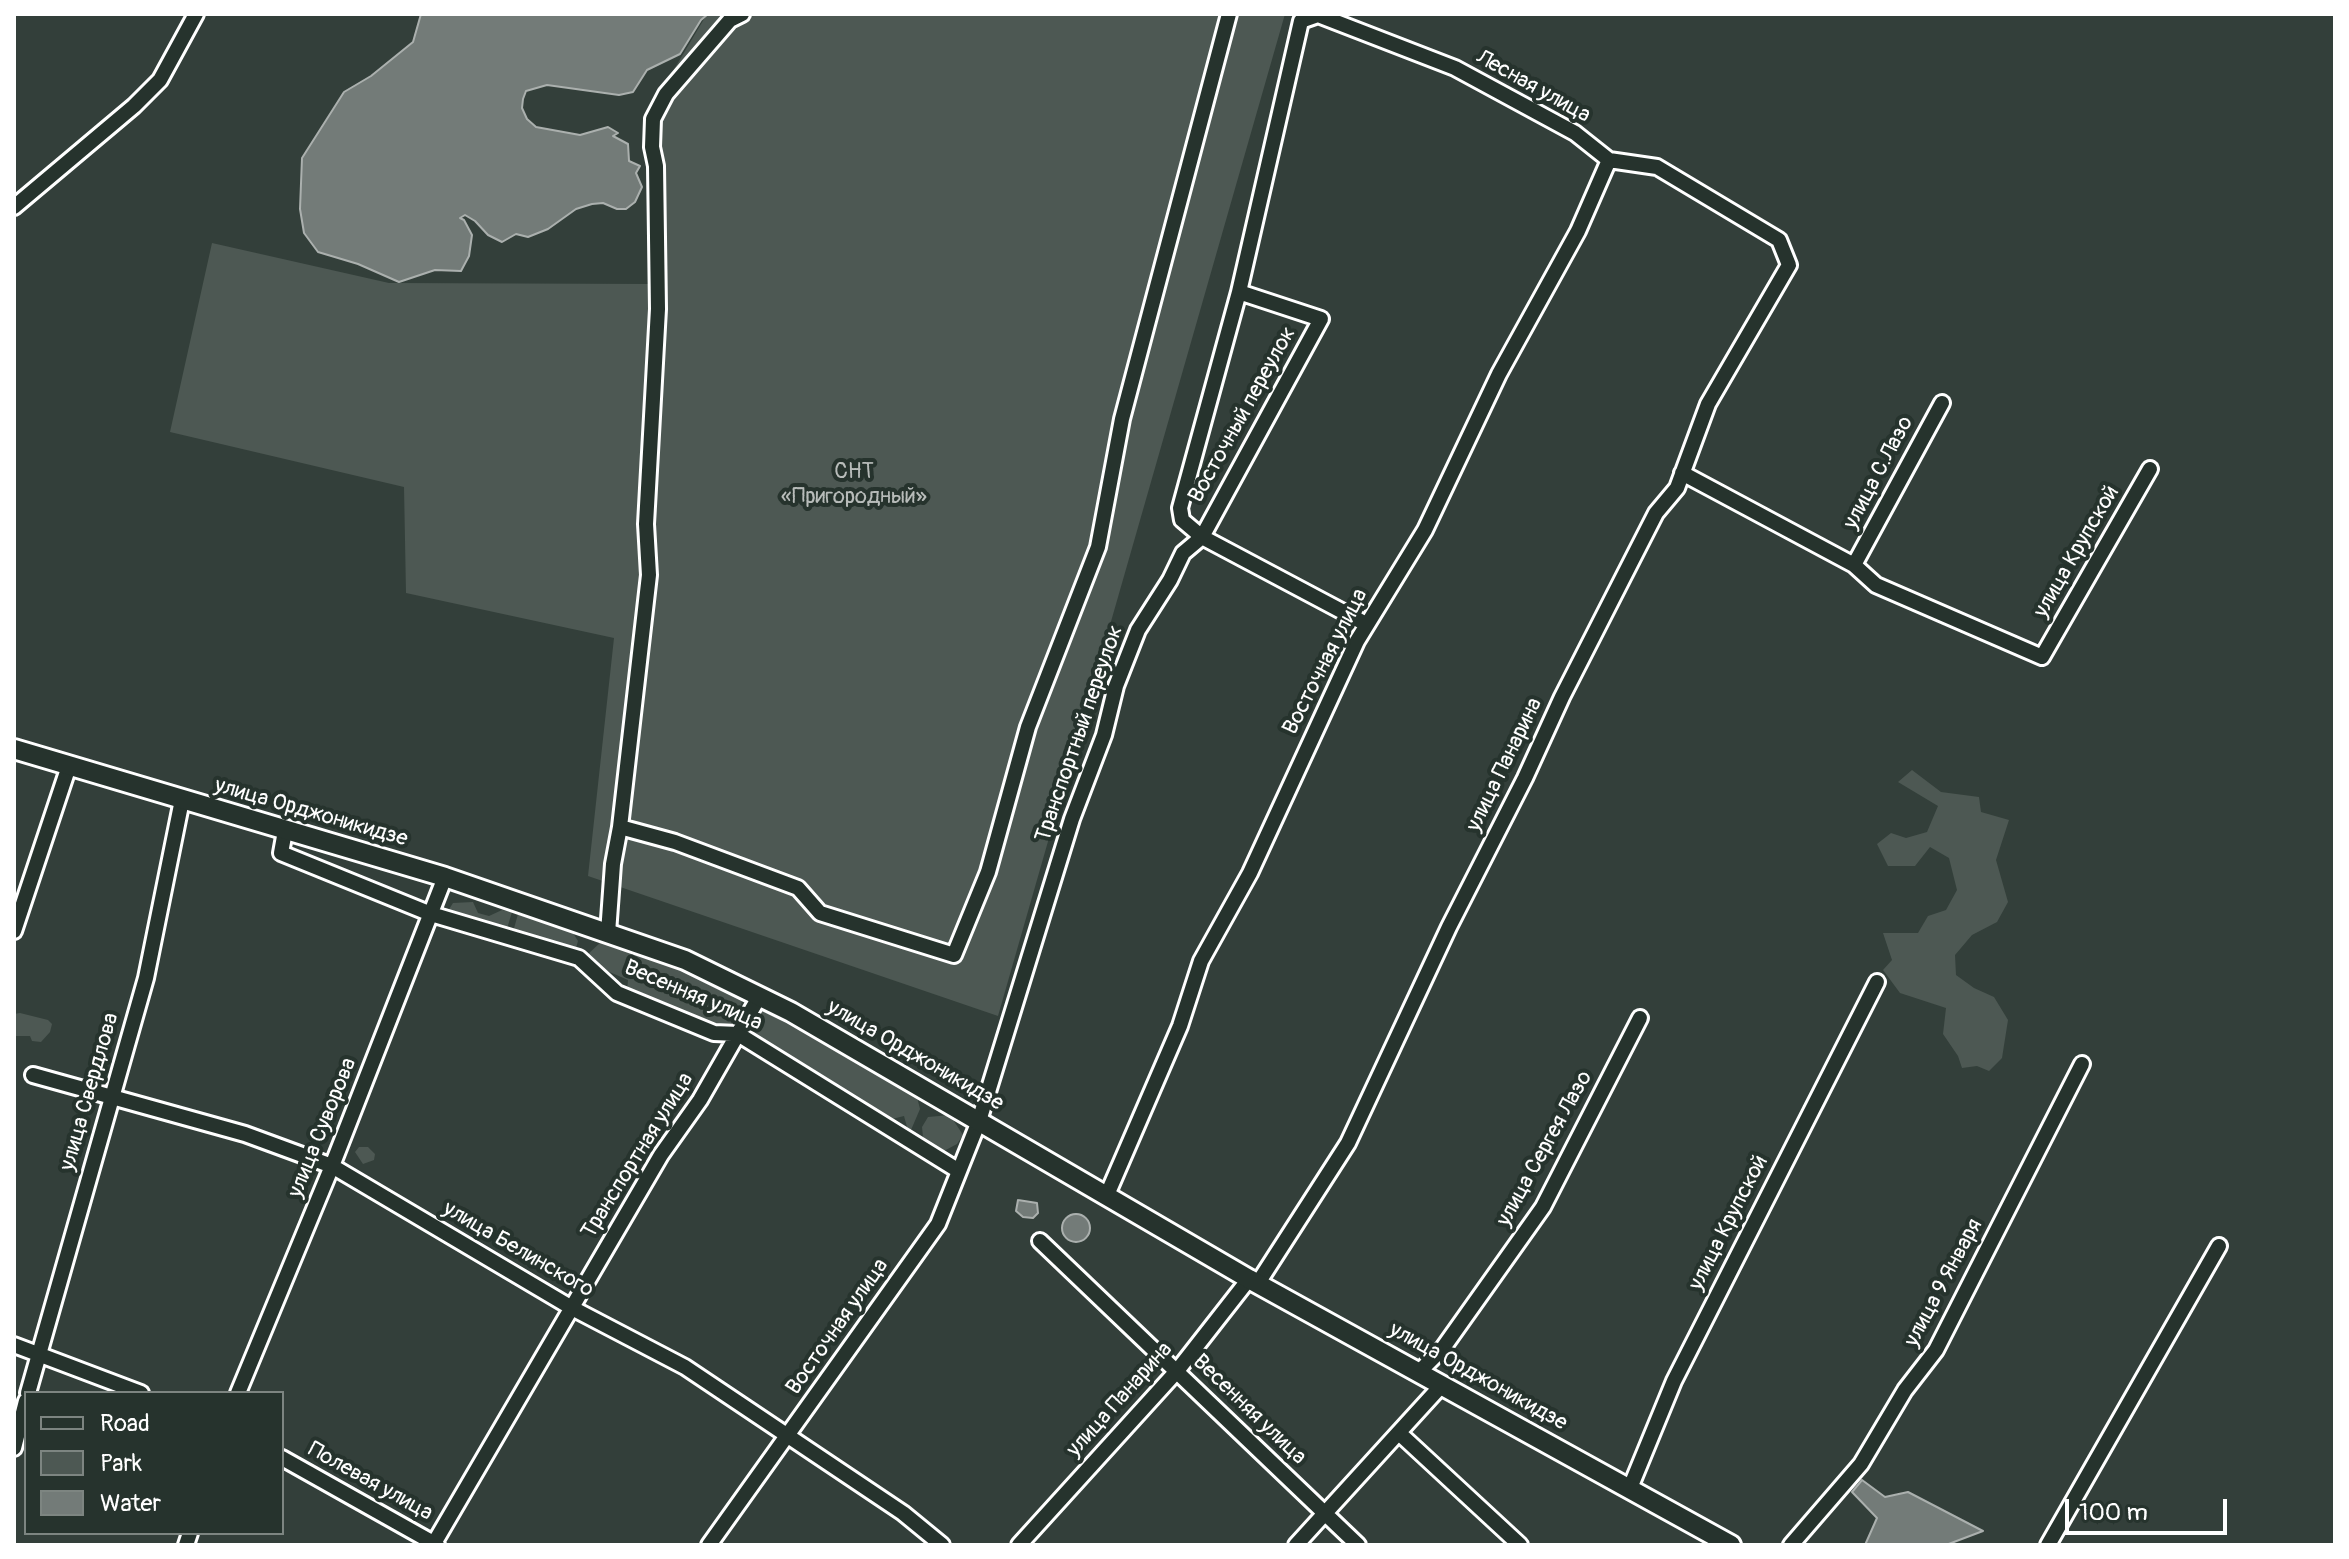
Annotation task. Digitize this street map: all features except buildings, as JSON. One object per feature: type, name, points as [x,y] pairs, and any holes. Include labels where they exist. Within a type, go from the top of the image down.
[{"type":"main road","name":"улица Орджоникидзе","points":[[14,749],[445,877],[685,960],[791,1012],[1253,1281],[1731,1545]]},
{"type":"street","points":[[14,207],[134,106],[160,80],[196,14]]},
{"type":"street","points":[[608,933],[613,864],[649,575],[646,524],[658,309],[653,119],[666,94],[730,20],[742,14]]},
{"type":"street","points":[[620,827],[675,842],[798,888],[820,913],[954,955],[988,872],[1028,727],[1098,547],[1122,419],[1229,14]]},
{"type":"street","points":[[1202,537],[1182,520],[1180,508],[1239,292],[1301,21],[1318,15]]},
{"type":"street","name":"Лесная улица","points":[[1318,15],[1455,68],[1575,133],[1609,160]]},
{"type":"street","name":"улица Панарина","points":[[1019,1545],[1177,1371],[1253,1281],[1348,1143],[1562,697],[1656,513],[1677,488],[1708,404],[1789,265],[1779,240],[1657,167],[1609,160]]},
{"type":"street","name":"Восточная улица","points":[[1107,1195],[1180,1026],[1201,961],[1250,873],[1366,624],[1425,530],[1499,374],[1578,231],[1609,160]]},
{"type":"street","name":"Восточный переулок","points":[[1239,292],[1321,319],[1202,537],[1366,624]]},
{"type":"street","name":"улица С.Лазо","points":[[1854,565],[1942,403]]},
{"type":"street","name":"улица Крупской","points":[[1854,565],[1876,585],[2042,657],[2150,469]]},
{"type":"street","points":[[1682,473],[1854,565]]},
{"type":"street","name":"Транспортный переулок","points":[[979,1121],[1072,819],[1104,735],[1116,686],[1138,630],[1183,553],[1202,537]]},
{"type":"street","points":[[14,931],[69,766]]},
{"type":"street","name":"улица Свердлова","points":[[28,1391],[146,978],[182,800]]},
{"type":"street","name":"Весенняя улица","points":[[285,831],[281,853],[431,914],[579,958],[617,993],[714,1033],[738,1034],[959,1171]]},
{"type":"street","name":"улица Суворова","points":[[239,1391],[332,1166],[445,877]]},
{"type":"street","name":"улица Крупской","points":[[1630,1488],[1674,1381],[1877,982]]},
{"type":"street","name":"Транспортная улица","points":[[435,1544],[661,1155],[700,1100],[759,997]]},
{"type":"street","name":"улица Сергея Лазо","points":[[1419,1372],[1443,1348],[1543,1207],[1640,1018]]},
{"type":"street","name":"улица 9 Января","points":[[1791,1545],[1861,1464],[1905,1390],[1936,1350],[2082,1064]]},
{"type":"street","name":"улица Белинского","points":[[33,1075],[245,1134],[332,1166],[572,1308],[685,1367],[789,1434],[903,1513],[942,1545]]},
{"type":"street","name":"Восточная улица","points":[[709,1545],[938,1224],[979,1121]]},
{"type":"street","name":"Весенняя улица","points":[[1040,1241],[1358,1545]]},
{"type":"street","points":[[2048,1545],[2219,1246]]},
{"type":"street","points":[[14,1345],[136,1391]]},
{"type":"street","points":[[1296,1545],[1441,1386]]},
{"type":"street","points":[[14,1448],[24,1409]]},
{"type":"street","points":[[1399,1433],[1520,1545]]},
{"type":"street","name":"Полевая улица","points":[[284,1459],[435,1544]]},
{"type":"green space","name":"СНТ «Пригородный»","points":[[707,14],[1285,14],[998,1016],[588,876],[614,638],[406,593],[404,487],[170,432],[212,243],[389,283],[649,284],[646,145],[651,108]]},
{"type":"green space","points":[[1912,770],[1941,792],[1979,797],[1981,812],[2009,820],[1996,860],[2008,902],[1997,922],[1972,935],[1955,955],[1956,975],[1994,997],[2008,1020],[2002,1058],[1989,1071],[1977,1066],[1962,1068],[1943,1034],[1946,1008],[1900,993],[1883,970],[1892,960],[1883,933],[1918,933],[1928,916],[1946,910],[1957,890],[1949,858],[1930,847],[1915,866],[1888,866],[1877,844],[1891,833],[1906,838],[1927,832],[1938,806],[1898,782]]},
{"type":"green space","points":[[473,902],[478,913],[489,916],[502,910],[512,912],[506,932],[446,914],[453,903]]},
{"type":"green space","points":[[518,914],[573,933],[578,941],[575,952],[513,932]]},
{"type":"green space","points":[[603,940],[672,963],[743,997],[735,1029],[716,1029],[627,992],[628,980],[591,964],[586,956]]},
{"type":"green space","points":[[763,1010],[917,1097],[920,1109],[911,1130],[904,1116],[884,1121],[744,1034],[752,1020]]},
{"type":"green space","points":[[14,1014],[48,1020],[52,1024],[50,1032],[41,1042],[32,1041],[30,1036],[14,1036]]},
{"type":"green space","points":[[950,1115],[963,1135],[957,1144],[942,1152],[923,1137],[922,1127],[928,1117]]},
{"type":"green space","points":[[359,1147],[368,1147],[375,1154],[374,1160],[363,1164],[355,1152]]},
{"type":"water","points":[[421,14],[708,14],[680,54],[647,70],[633,92],[619,95],[547,85],[526,91],[522,108],[527,119],[536,127],[580,135],[608,127],[618,133],[613,136],[628,144],[629,161],[640,166],[636,173],[642,187],[635,202],[626,209],[603,203],[592,204],[576,209],[548,229],[528,237],[516,234],[502,242],[488,235],[465,215],[460,218],[472,235],[469,256],[461,271],[435,270],[399,282],[358,264],[318,252],[304,233],[300,209],[302,158],[344,92],[371,76],[413,42]]},
{"type":"water","points":[[1018,1200],[1037,1203],[1038,1213],[1033,1218],[1023,1217],[1016,1211]]},
{"type":"water","points":[[1076,1214],[1086,1218],[1090,1228],[1086,1238],[1076,1242],[1066,1238],[1062,1228],[1066,1218]]},
{"type":"water","points":[[1862,1480],[1885,1497],[1908,1492],[1983,1531],[1946,1545],[1865,1545],[1877,1518],[1852,1492]]}]
